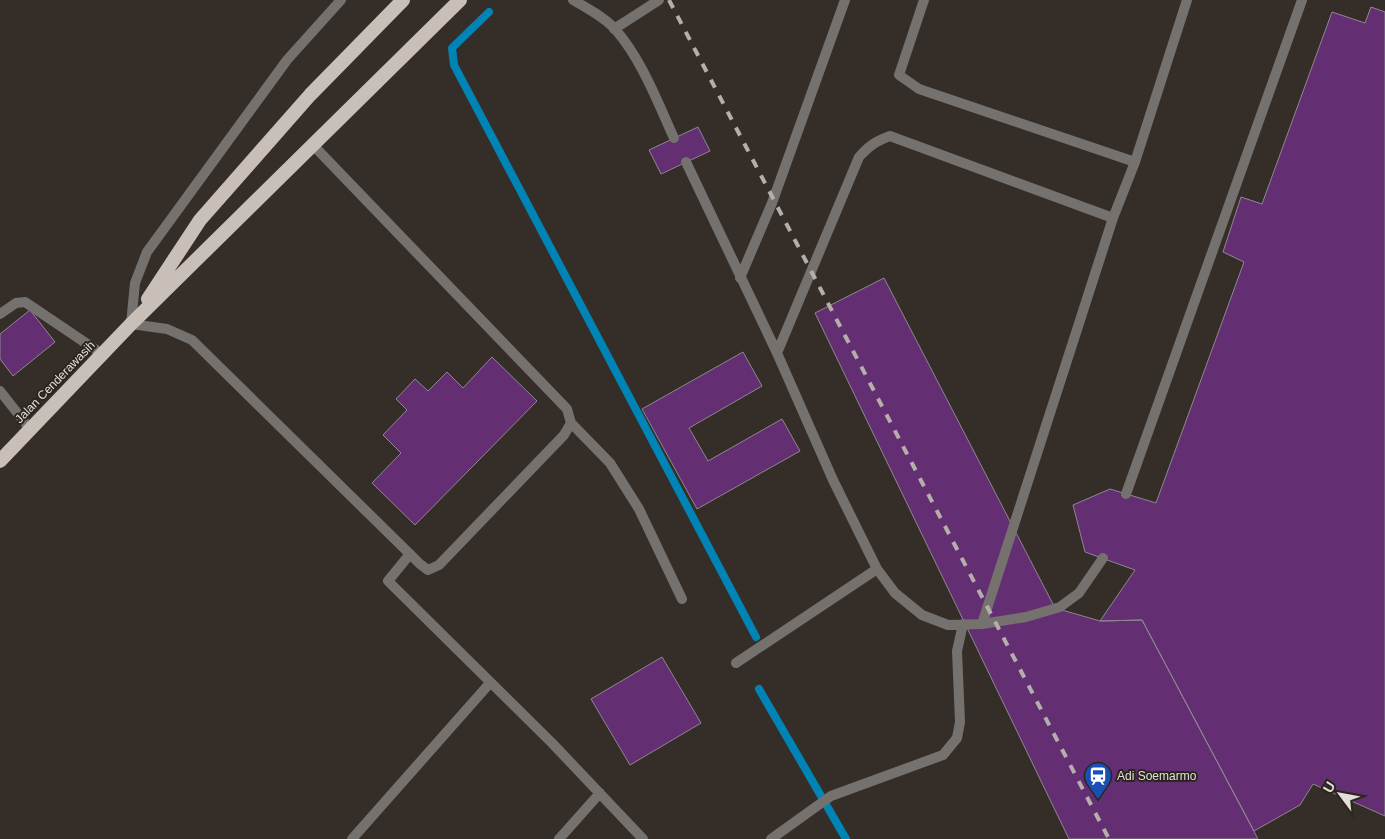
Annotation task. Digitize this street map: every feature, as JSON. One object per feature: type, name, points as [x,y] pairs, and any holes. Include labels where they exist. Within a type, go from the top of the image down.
[{"type":"highway","points":[[131,324],[200,220],[310,95],[403,0]]},
{"type":"highway","points":[[131,324],[460,0]]},
{"type":"highway","name":"Jalan Cenderawasih","points":[[0,461],[131,324]]},
{"type":"street","points":[[341,0],[287,60],[147,252],[135,283],[131,324],[167,329],[192,340],[428,570],[439,565],[564,435],[571,422]]},
{"type":"street","points":[[573,0],[595,13],[614,29],[645,74],[674,138]]},
{"type":"street","points":[[740,278],[772,203],[845,0]]},
{"type":"street","points":[[924,0],[898,75],[919,89],[1135,162]]},
{"type":"street","points":[[982,624],[1113,218],[1135,162],[1187,0]]},
{"type":"street","points":[[1126,494],[1302,0]]},
{"type":"street","points":[[614,29],[652,2]]},
{"type":"street","points":[[777,352],[859,157],[869,145],[890,136],[1113,218]]},
{"type":"street","points":[[312,144],[567,409],[571,422],[610,463],[639,509],[682,599]]},
{"type":"street","points":[[686,162],[777,352],[833,480],[877,569],[895,593],[922,615],[948,624],[982,624],[1026,617],[1060,606],[1079,593],[1103,558]]},
{"type":"street","points":[[0,314],[16,303],[25,302],[102,354]]},
{"type":"street","points":[[0,392],[30,429]]},
{"type":"street","points":[[410,554],[388,581],[600,793],[643,839]]},
{"type":"street","points":[[736,663],[877,569]]},
{"type":"street","points":[[771,839],[831,796],[943,754],[957,738],[960,722],[957,651],[962,624]]},
{"type":"street","points":[[352,839],[490,683]]},
{"type":"street","points":[[559,839],[600,793]]},
{"type":"building","points":[[1371,7],[1385,12],[1385,816],[1313,784],[1300,805],[1254,831],[1142,620],[1100,621],[1135,570],[1085,552],[1073,505],[1110,489],[1156,503],[1244,262],[1223,252],[1241,197],[1262,204],[1332,12],[1365,23]]},
{"type":"building","points":[[698,127],[710,151],[661,174],[649,150]]},
{"type":"building","points":[[884,278],[1055,608],[1100,621],[1142,620],[1258,839],[1069,839],[815,313]]},
{"type":"building","points":[[30,310],[55,342],[13,376],[0,359],[0,334]]},
{"type":"building","points":[[743,352],[762,386],[689,428],[708,461],[782,419],[800,451],[697,509],[642,409]]},
{"type":"building","points":[[492,357],[537,401],[415,525],[372,483],[401,453],[383,435],[407,410],[396,399],[415,379],[428,391],[447,372],[463,388]]},
{"type":"building","points":[[662,657],[701,723],[630,765],[591,699]]},
{"type":"waterway","points":[[489,12],[452,48],[454,65],[756,637]]},
{"type":"waterway","points":[[759,689],[846,839]]},
{"type":"railway","points":[[669,0],[1109,839]]},
{"type":"place","name":"Adi Soemarmo","points":[[1098,800]]}]
